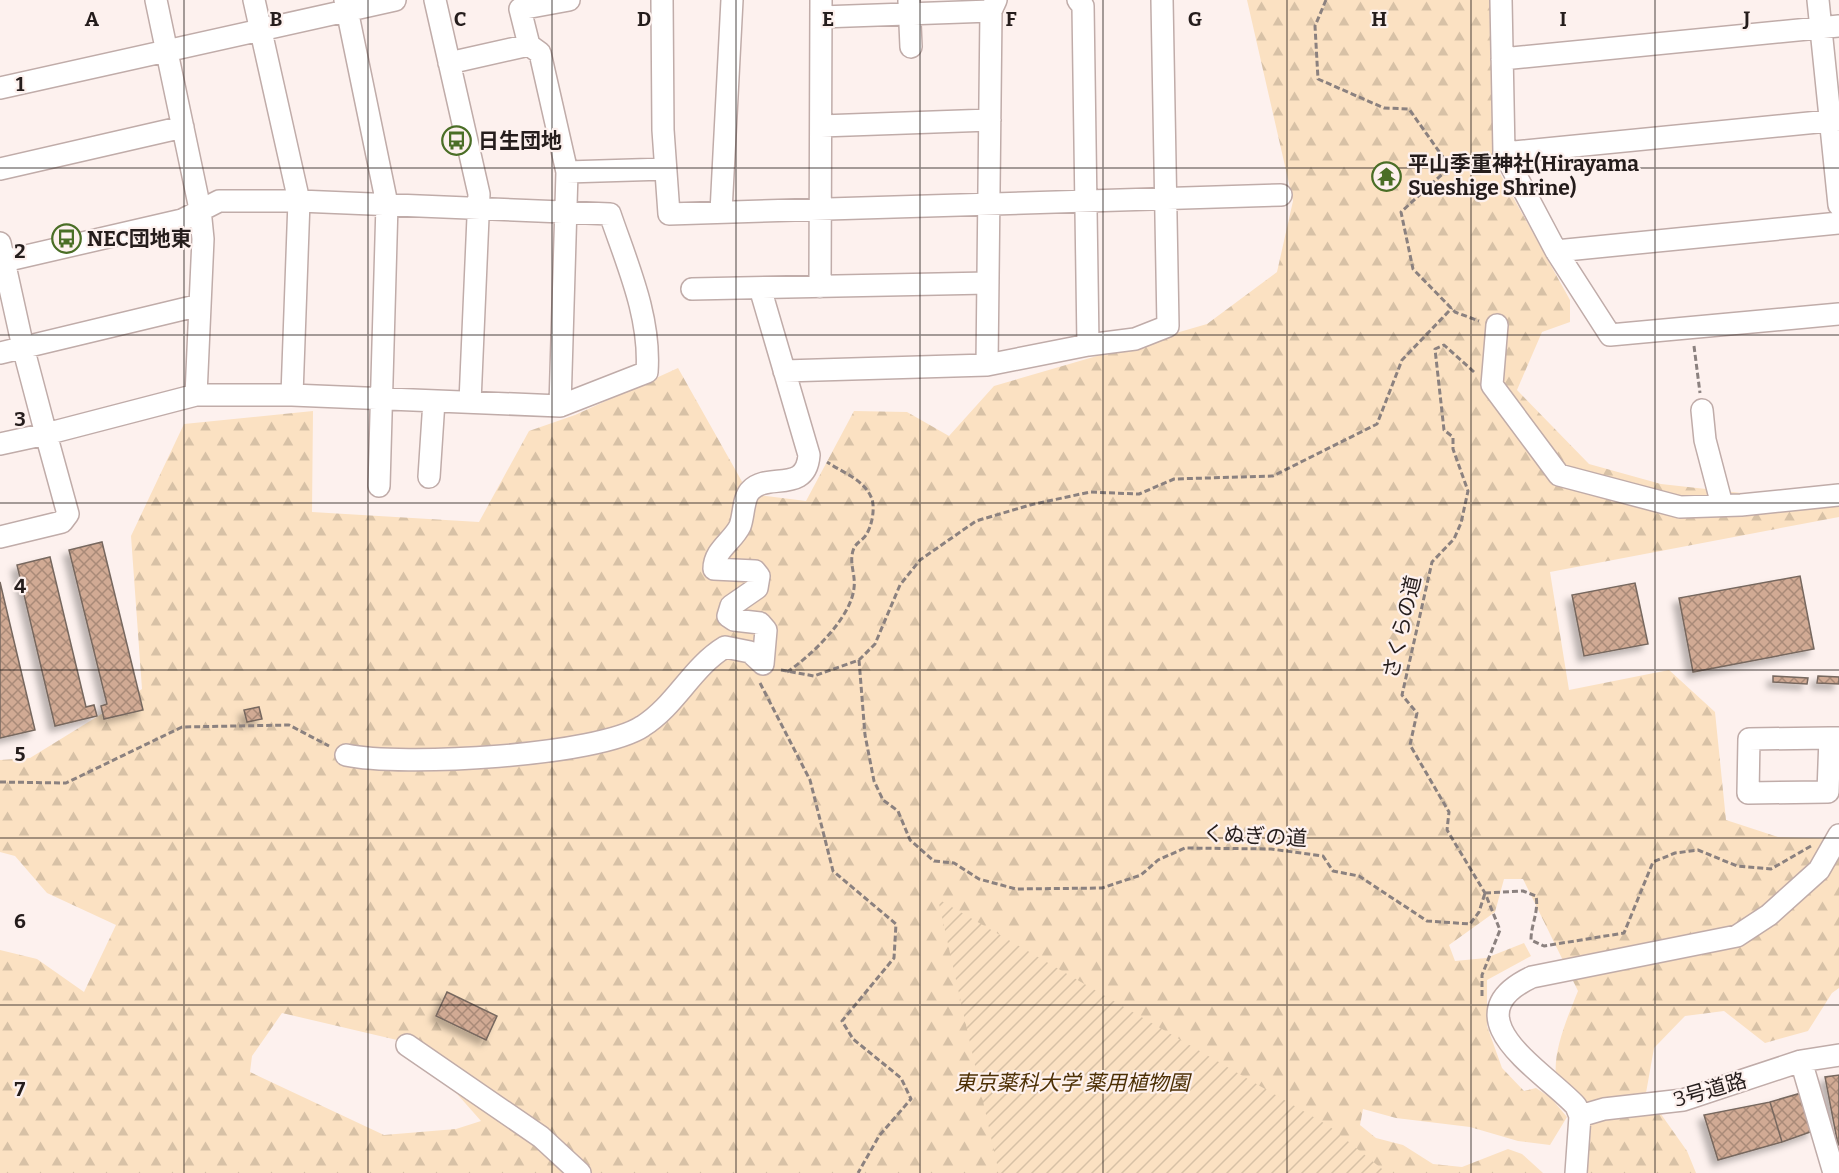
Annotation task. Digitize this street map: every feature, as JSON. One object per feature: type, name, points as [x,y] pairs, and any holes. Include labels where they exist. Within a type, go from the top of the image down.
[{"type":"street","points":[[156,0],[200,209],[203,239],[196,395]]},
{"type":"street","points":[[254,0],[299,201],[292,395]]},
{"type":"street","points":[[0,88],[261,30],[346,6],[395,0]]},
{"type":"street","points":[[435,0],[479,194],[470,402]]},
{"type":"street","points":[[560,406],[567,172],[540,53],[529,45],[520,9],[569,0]]},
{"type":"street","points":[[662,0],[665,169],[669,214],[1281,195]]},
{"type":"street","points":[[722,212],[732,0]]},
{"type":"street","points":[[784,371],[987,364],[1088,345],[1135,339],[1168,326],[1162,0]]},
{"type":"street","points":[[1501,0],[1504,153],[1556,251],[1610,335],[1839,314]]},
{"type":"street","points":[[1818,0],[1830,27],[1839,205]]},
{"type":"street","points":[[1087,2],[1088,345]]},
{"type":"street","points":[[346,6],[387,204],[380,486]]},
{"type":"street","points":[[820,287],[821,9],[994,6],[987,364]]},
{"type":"street","points":[[909,7],[911,47]]},
{"type":"street","points":[[1502,59],[1830,27]]},
{"type":"street","points":[[449,63],[529,45]]},
{"type":"street","points":[[821,126],[990,120]]},
{"type":"street","points":[[1504,153],[1835,120]]},
{"type":"street","points":[[0,169],[183,127]]},
{"type":"street","points":[[567,172],[665,169]]},
{"type":"street","points":[[0,444],[46,434],[196,395],[292,395],[560,406],[647,372],[648,353],[639,298],[610,214],[299,201],[219,201],[182,219],[1,255],[23,347],[46,434],[68,514],[62,522],[0,537]]},
{"type":"street","points":[[1556,251],[1839,223]]},
{"type":"street","points":[[692,289],[988,283]]},
{"type":"street","points":[[760,288],[809,455],[804,472],[792,480],[755,487],[749,492],[739,528],[726,541],[714,561],[714,569],[755,571],[759,576],[757,588],[730,606],[728,616],[734,620],[760,623],[766,630],[760,671]]},
{"type":"street","points":[[0,352],[200,305]]},
{"type":"street","points":[[1497,326],[1492,385],[1559,475],[1680,507],[1839,495]]},
{"type":"street","points":[[429,477],[434,401]]},
{"type":"street","points":[[1702,410],[1705,440],[1722,505]]},
{"type":"street","points":[[346,755],[370,760],[483,756],[605,743],[643,727],[663,709],[707,658],[725,647],[750,652],[760,671]]},
{"type":"street","points":[[1835,738],[1828,792],[1748,793],[1749,739],[1835,738]]},
{"type":"street","points":[[1576,1173],[1580,1116],[1569,1098],[1511,1047],[1502,1033],[1499,1017],[1502,1001],[1515,985],[1532,977],[1737,936],[1769,915],[1819,870],[1839,836]]},
{"type":"street","points":[[407,1045],[541,1137],[580,1173]]},
{"type":"street","name":"3号道路","points":[[1580,1116],[1605,1109],[1683,1100],[1801,1061],[1839,1055]]},
{"type":"street","points":[[1801,1061],[1834,1173]]},
{"type":"path","points":[[1326,0],[1315,26],[1318,79],[1384,108],[1409,109],[1450,167],[1401,212],[1413,269],[1452,308],[1489,325],[1497,326]]},
{"type":"path","points":[[858,1173],[879,1136],[911,1099],[901,1078],[853,1039],[842,1021],[894,958],[896,924],[833,871],[810,780],[760,671],[814,675],[859,660],[875,644],[900,585],[920,560],[976,521],[1030,505],[1090,492],[1139,494],[1174,479],[1273,476],[1377,424],[1402,360],[1452,308]]},
{"type":"path","points":[[1692,328],[1702,410]]},
{"type":"path","name":"さくらの道","points":[[1485,893],[1447,830],[1449,812],[1410,745],[1417,713],[1402,695],[1432,562],[1454,539],[1461,523],[1468,491],[1453,449],[1453,436],[1444,430],[1435,350],[1444,345],[1466,366],[1492,385]]},
{"type":"path","points":[[786,672],[805,659],[838,625],[849,609],[855,585],[851,562],[855,546],[866,535],[873,518],[872,500],[859,480],[820,458],[809,455]]},
{"type":"path","name":"くぬぎの道","points":[[859,660],[867,752],[874,781],[883,800],[898,811],[910,840],[934,861],[954,863],[979,879],[1017,889],[1102,888],[1141,875],[1158,860],[1185,848],[1228,847],[1271,849],[1323,856],[1333,871],[1359,876],[1427,921],[1470,924],[1479,912],[1485,893]]},
{"type":"path","points":[[0,782],[66,783],[182,727],[290,725],[346,755]]},
{"type":"path","points":[[1499,1017],[1480,998],[1482,975],[1500,930],[1485,893],[1523,891],[1536,896],[1539,909],[1531,928],[1531,940],[1545,946],[1624,933],[1653,862],[1675,853],[1698,850],[1737,866],[1771,869],[1819,842]]},
{"type":"green space","points":[[1247,0],[1492,0],[1492,159],[1570,300],[1570,322],[1542,332],[1517,390],[1589,464],[1661,484],[1839,504],[1839,517],[1550,572],[1569,690],[1669,670],[1715,712],[1726,820],[1778,837],[1839,839],[1839,988],[1832,993],[1808,1031],[1765,1043],[1724,1011],[1685,1016],[1654,1048],[1646,1093],[1687,1151],[1696,1173],[1586,1173],[1586,1137],[1556,1077],[1559,1045],[1578,991],[1523,879],[1504,879],[1495,912],[1449,945],[1455,961],[1486,958],[1524,943],[1531,956],[1487,980],[1487,1026],[1502,1068],[1524,1091],[1536,1088],[1551,1098],[1567,1117],[1550,1145],[1518,1141],[1470,1127],[1396,1118],[1363,1109],[1360,1125],[1376,1138],[1403,1145],[1433,1164],[1462,1167],[1508,1149],[1522,1154],[1543,1173],[0,1173],[0,950],[37,959],[84,992],[116,925],[47,893],[15,856],[0,852],[0,760],[30,758],[142,689],[131,536],[184,424],[313,411],[312,512],[479,522],[529,431],[575,415],[678,368],[749,494],[806,501],[854,411],[907,412],[949,436],[994,386],[1207,324],[1277,272],[1293,201]],"holes":[[[282,1013],[397,1040],[421,1043],[443,1078],[481,1121],[456,1129],[384,1135],[250,1072],[252,1056]]]},
{"type":"green space","name":"東京薬科大学 薬用植物園","points":[[938,899],[1329,1126],[1387,1173],[999,1173]]},
{"type":"building","points":[[102,542],[143,710],[104,719],[101,706],[107,704],[69,550]]},
{"type":"building","points":[[50,557],[86,707],[94,705],[97,716],[55,726],[17,565]]},
{"type":"building","points":[[1800,576],[1814,649],[1693,672],[1679,598]]},
{"type":"building","points":[[0,582],[35,730],[0,738]]},
{"type":"building","points":[[1635,583],[1648,644],[1584,656],[1572,595]]},
{"type":"building","points":[[1773,676],[1808,678],[1807,684],[1773,682]]},
{"type":"building","points":[[1818,676],[1839,677],[1839,684],[1817,683]]},
{"type":"building","points":[[259,707],[262,719],[247,722],[244,710]]},
{"type":"building","points":[[447,992],[497,1016],[486,1040],[436,1016]]},
{"type":"building","points":[[1839,1075],[1839,1145],[1838,1145],[1825,1077]]},
{"type":"building","points":[[1801,1093],[1813,1131],[1782,1142],[1770,1102]]},
{"type":"building","points":[[1770,1102],[1782,1142],[1718,1160],[1704,1115]]},
{"type":"place","name":"日生団地","points":[[457,141]]},
{"type":"place","name":"平山季重神社(Hirayama Sueshige Shrine)","points":[[1387,176]]},
{"type":"place","name":"NEC団地東","points":[[66,239]]}]
